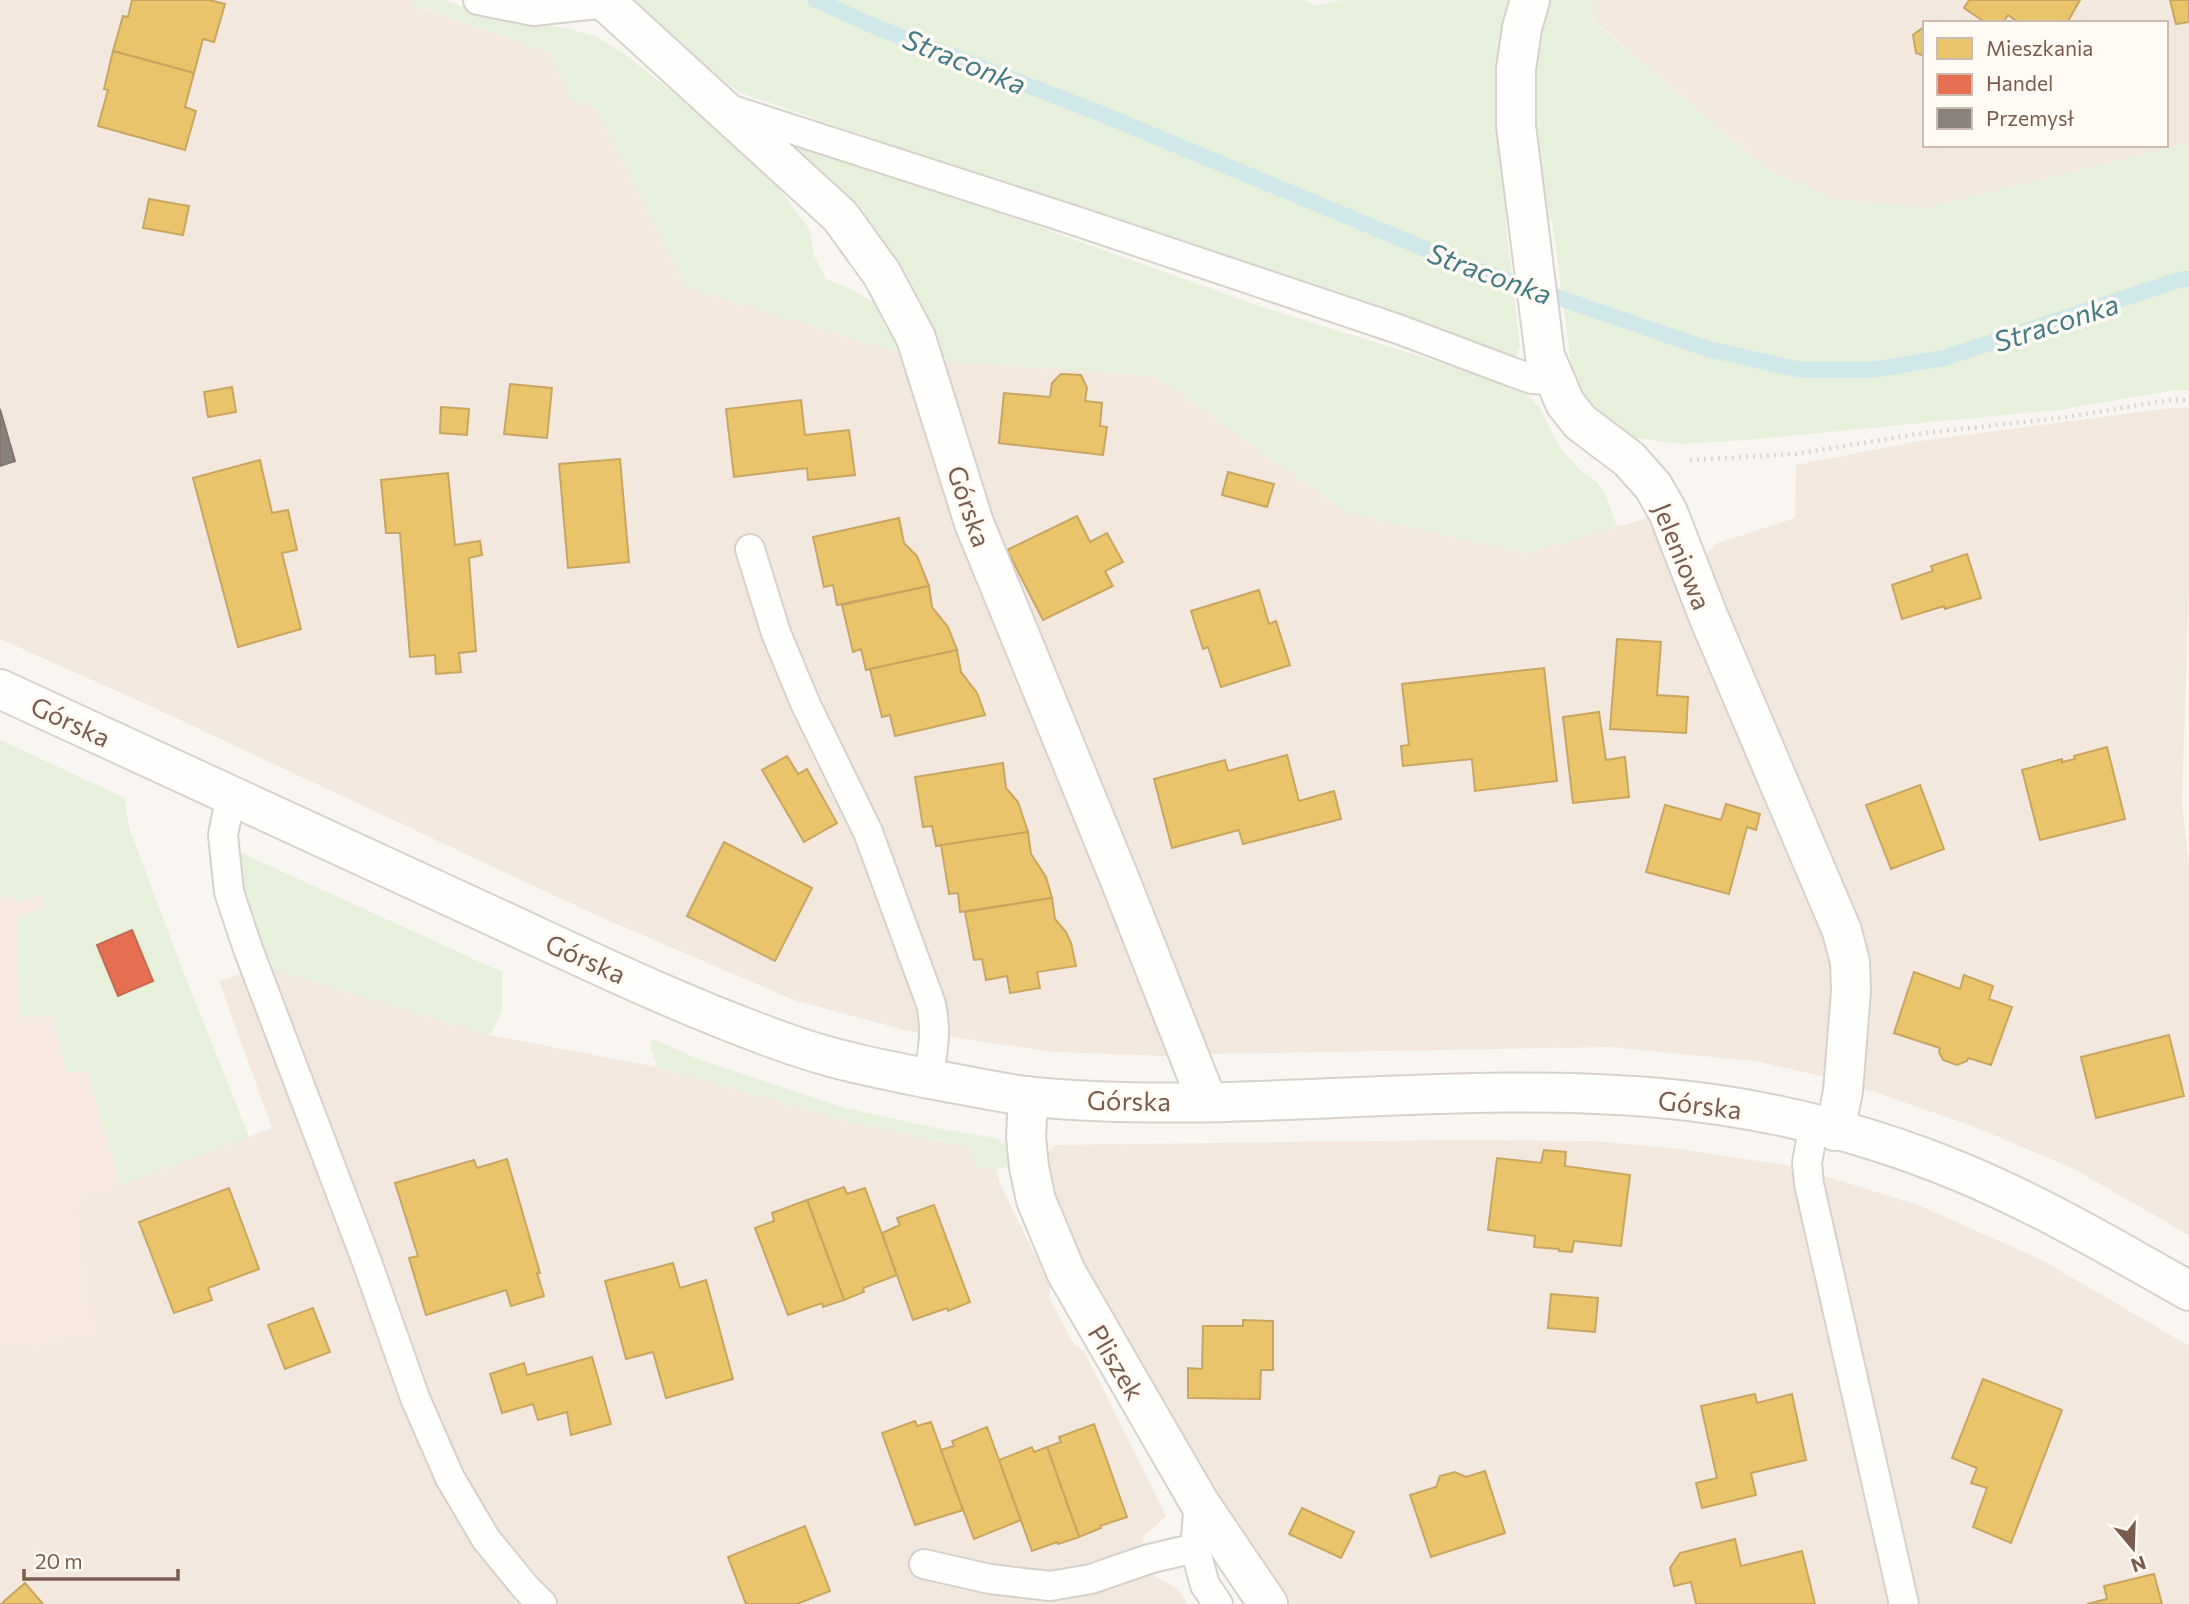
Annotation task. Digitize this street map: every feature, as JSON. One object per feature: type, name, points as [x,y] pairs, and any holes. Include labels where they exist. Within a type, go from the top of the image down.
[{"type":"street","name":"Jeleniowa","points":[[1530,0],[1522,28],[1516,69],[1516,126],[1549,368],[1565,403],[1580,422],[1629,459],[1653,486],[1668,512],[1709,618],[1842,931],[1850,962],[1851,991],[1843,1091],[1825,1127]]},
{"type":"street","name":"Górska","points":[[607,2],[840,216],[882,274],[916,338],[974,523],[1207,1101]]},
{"type":"street","name":"Górska","points":[[0,689],[608,969],[800,1048],[863,1065],[1028,1096],[1113,1101],[1207,1101],[1466,1094],[1597,1094],[1716,1104],[1769,1113],[1901,1149],[1963,1173],[2090,1234],[2189,1291]]},
{"type":"street","name":"Pliszek","points":[[1028,1096],[1026,1137],[1029,1167],[1036,1200],[1049,1234],[1084,1307],[1199,1502],[1268,1604]]},
{"type":"lane","points":[[478,0],[533,11],[607,2]]},
{"type":"lane","points":[[721,106],[1398,329],[1532,379],[1549,368]]},
{"type":"lane","points":[[750,549],[776,633],[806,705],[868,832],[931,1004],[935,1044],[928,1078]]},
{"type":"lane","points":[[231,795],[223,835],[229,892],[415,1398],[450,1478],[486,1539],[542,1604]]},
{"type":"lane","points":[[1825,1127],[1807,1163],[1808,1184],[1904,1604]]},
{"type":"lane","points":[[1199,1502],[1195,1548],[1205,1586],[1218,1604]]},
{"type":"lane","points":[[924,1564],[990,1579],[1050,1586],[1091,1579],[1149,1559],[1195,1548]]},
{"type":"path","points":[[1629,459],[1730,459],[1796,454],[1917,434],[2067,417],[2171,400],[2189,400]]},
{"type":"shaded area","points":[[0,0],[413,0],[413,5],[550,53],[571,99],[597,110],[686,287],[907,355],[1166,1035],[1167,1056],[1054,1052],[908,1031],[794,1000],[598,916],[146,704],[0,639]]},
{"type":"shaded area","points":[[1595,0],[2189,0],[2189,143],[1926,208],[1833,199],[1765,168],[1592,19]]},
{"type":"shaded area","points":[[940,361],[1155,376],[1348,513],[1526,553],[1655,516],[1837,962],[1831,1078],[1755,1061],[1609,1047],[1211,1054],[1198,1040],[986,519]]},
{"type":"shaded area","points":[[2170,408],[2189,408],[2189,585],[2182,803],[2189,867],[2189,1235],[2072,1168],[1975,1127],[1857,1086],[1860,994],[1706,583],[1706,556],[1715,544],[1795,518],[1796,465],[1920,441]]},
{"type":"shaded area","points":[[0,740],[124,798],[129,828],[249,1137],[75,1202],[96,1337],[0,1348]]},
{"type":"shaded area","points":[[265,967],[490,1035],[657,1067],[855,1123],[1011,1157],[1011,1166],[996,1169],[1000,1184],[1051,1287],[1049,1297],[1073,1343],[1084,1351],[1166,1516],[1142,1538],[1155,1576],[1178,1589],[1188,1604],[0,1604],[0,1348],[96,1337],[75,1202],[272,1128],[219,981]]},
{"type":"shaded area","points":[[1592,1141],[1672,1148],[1785,1165],[1825,1176],[1918,1205],[2042,1260],[2189,1346],[2189,1604],[1282,1604],[1066,1241],[1047,1154],[1055,1145]]},
{"type":"green space","points":[[413,0],[444,0],[488,16],[570,29],[597,37],[623,53],[762,166],[810,230],[814,256],[826,279],[849,288],[883,308],[907,355],[686,287],[597,110],[571,99],[550,53],[412,4]]},
{"type":"green space","points":[[633,0],[1304,0],[1316,6],[1343,0],[1518,0],[1505,217],[1520,346],[1514,360],[741,93],[693,60]]},
{"type":"green space","points":[[1544,0],[1595,0],[1592,20],[1765,168],[1833,199],[1926,208],[2189,143],[2189,390],[2174,390],[2065,409],[1748,440],[1681,444],[1627,437],[1586,407],[1572,372],[1552,220],[1540,214],[1527,133]]},
{"type":"green space","points":[[791,138],[1262,307],[1506,383],[1527,395],[1539,407],[1560,448],[1580,470],[1597,482],[1606,496],[1617,527],[1526,553],[1348,513],[1155,376],[940,361],[856,210],[828,178],[789,147]]},
{"type":"green space","points":[[0,740],[124,798],[129,828],[249,1137],[121,1185],[87,1071],[67,1073],[53,1016],[19,1017],[17,916],[45,908],[41,894],[16,902],[15,897],[0,897]],"holes":[[[132,931],[153,981],[118,996],[97,946]]]},
{"type":"green space","points":[[235,850],[502,972],[502,1011],[490,1035],[265,967],[237,883]]},
{"type":"green space","points":[[653,1039],[698,1059],[845,1108],[996,1138],[1007,1146],[1011,1166],[995,1169],[974,1166],[971,1148],[855,1123],[657,1067],[650,1044]]},
{"type":"building: Mieszkania","points":[[132,0],[209,0],[225,4],[214,42],[203,39],[194,73],[113,51],[123,16],[128,17]]},
{"type":"building: Mieszkania","points":[[1969,0],[2080,0],[2068,21],[2016,21],[2008,15],[2004,21],[1983,21],[1964,8]]},
{"type":"building: Mieszkania","points":[[2170,0],[2189,0],[2189,22],[2176,24]]},
{"type":"building: Mieszkania","points":[[1923,28],[1923,55],[1916,53],[1913,35]]},
{"type":"building: Mieszkania","points":[[113,51],[194,73],[185,107],[196,111],[185,150],[98,126],[108,90],[104,89]]},
{"type":"building: Mieszkania","points":[[149,199],[189,206],[183,235],[143,228]]},
{"type":"building: Mieszkania","points":[[1061,374],[1081,375],[1087,388],[1085,401],[1102,403],[1100,426],[1107,427],[1103,455],[999,443],[1004,393],[1050,397],[1052,383]]},
{"type":"building: Mieszkania","points":[[510,384],[552,388],[547,438],[504,434]]},
{"type":"building: Mieszkania","points":[[232,387],[236,412],[208,417],[204,392]]},
{"type":"building: Mieszkania","points":[[801,400],[805,435],[849,430],[855,475],[808,480],[807,468],[734,477],[726,409]]},
{"type":"building: Mieszkania","points":[[441,407],[469,409],[467,435],[440,433]]},
{"type":"building: Mieszkania","points":[[620,459],[629,562],[568,568],[559,464]]},
{"type":"building: Mieszkania","points":[[260,460],[272,513],[288,510],[297,550],[282,553],[301,629],[238,647],[193,478]]},
{"type":"building: Mieszkania","points":[[1228,472],[1274,484],[1267,507],[1222,495]]},
{"type":"building: Mieszkania","points":[[448,473],[455,545],[480,541],[482,555],[469,558],[476,651],[459,653],[461,672],[436,674],[435,655],[410,657],[400,533],[386,533],[381,480]]},
{"type":"building: Mieszkania","points":[[1077,516],[1090,542],[1107,533],[1123,562],[1105,571],[1113,586],[1043,620],[1007,550]]},
{"type":"building: Mieszkania","points":[[899,518],[904,543],[917,556],[929,586],[837,605],[833,585],[824,587],[813,537]]},
{"type":"building: Mieszkania","points":[[1967,554],[1981,598],[1902,619],[1892,585],[1933,571],[1931,566]]},
{"type":"building: Mieszkania","points":[[929,586],[932,607],[948,627],[957,650],[866,670],[861,649],[853,652],[842,605]]},
{"type":"building: Mieszkania","points":[[1259,590],[1269,624],[1276,621],[1290,665],[1221,687],[1208,647],[1203,649],[1191,611]]},
{"type":"building: Mieszkania","points":[[1617,639],[1661,642],[1657,695],[1688,697],[1686,733],[1610,729]]},
{"type":"building: Mieszkania","points":[[957,650],[961,672],[977,693],[985,715],[895,736],[890,715],[882,717],[870,669]]},
{"type":"building: Mieszkania","points":[[1544,668],[1557,781],[1475,791],[1472,759],[1403,766],[1401,746],[1409,745],[1402,684]]},
{"type":"building: Mieszkania","points":[[1599,712],[1606,760],[1625,757],[1629,797],[1573,803],[1563,717]]},
{"type":"building: Mieszkania","points":[[2107,747],[2125,819],[2040,840],[2022,770],[2062,759],[2062,762],[2075,759],[2074,756]]},
{"type":"building: Mieszkania","points":[[1287,755],[1299,801],[1334,791],[1341,819],[1243,844],[1239,830],[1172,848],[1154,779],[1225,760],[1228,771]]},
{"type":"building: Mieszkania","points":[[787,756],[798,774],[807,769],[837,823],[804,842],[762,770]]},
{"type":"building: Mieszkania","points":[[1003,763],[1006,788],[1018,802],[1028,832],[936,846],[932,826],[923,827],[915,777]]},
{"type":"building: Mieszkania","points":[[1920,785],[1944,849],[1891,869],[1866,805]]},
{"type":"building: Mieszkania","points":[[1726,804],[1760,814],[1756,830],[1747,827],[1729,894],[1646,872],[1665,805],[1721,820]]},
{"type":"building: Mieszkania","points":[[1028,832],[1031,854],[1046,877],[1052,898],[960,912],[958,893],[949,894],[941,845]]},
{"type":"building: Mieszkania","points":[[724,842],[812,888],[775,961],[687,916]]},
{"type":"building: Mieszkania","points":[[1052,898],[1055,919],[1071,943],[1076,966],[1037,972],[1040,988],[1010,993],[1007,976],[986,980],[982,959],[974,960],[965,912]]},
{"type":"building: Mieszkania","points":[[1914,972],[1960,989],[1964,975],[1993,986],[1989,999],[2012,1007],[1991,1065],[1968,1058],[1957,1065],[1943,1060],[1940,1048],[1894,1033]]},
{"type":"building: Mieszkania","points":[[2169,1035],[2184,1096],[2096,1118],[2081,1057]]},
{"type":"building: Mieszkania","points":[[1544,1150],[1566,1152],[1565,1166],[1630,1175],[1621,1246],[1574,1241],[1572,1252],[1559,1251],[1534,1247],[1535,1236],[1488,1230],[1497,1158],[1541,1163]]},
{"type":"building: Mieszkania","points":[[507,1159],[540,1273],[537,1273],[544,1296],[511,1306],[506,1290],[426,1315],[409,1258],[418,1256],[395,1183],[474,1160],[477,1168]]},
{"type":"building: Mieszkania","points":[[844,1187],[847,1194],[865,1188],[897,1275],[863,1288],[864,1292],[844,1300],[807,1200]]},
{"type":"building: Mieszkania","points":[[229,1188],[259,1269],[208,1288],[212,1300],[174,1313],[139,1222]]},
{"type":"building: Mieszkania","points":[[807,1200],[844,1300],[823,1307],[822,1303],[788,1315],[755,1228],[774,1221],[772,1213]]},
{"type":"building: Mieszkania","points":[[934,1205],[970,1302],[913,1320],[882,1233],[900,1225],[897,1218]]},
{"type":"building: Mieszkania","points":[[673,1263],[680,1288],[706,1280],[733,1379],[666,1398],[653,1352],[626,1359],[605,1281]]},
{"type":"building: Mieszkania","points":[[1551,1294],[1598,1298],[1595,1332],[1548,1328]]},
{"type":"building: Mieszkania","points":[[313,1308],[330,1352],[285,1369],[268,1325]]},
{"type":"building: Mieszkania","points":[[1243,1320],[1273,1321],[1273,1370],[1261,1370],[1260,1399],[1188,1398],[1188,1368],[1202,1369],[1203,1326],[1243,1326]]},
{"type":"building: Mieszkania","points":[[592,1357],[611,1424],[571,1435],[567,1412],[538,1420],[533,1404],[502,1413],[490,1374],[524,1363],[527,1375]]},
{"type":"building: Mieszkania","points":[[1983,1379],[2062,1410],[2011,1543],[1973,1527],[1987,1488],[1971,1483],[1977,1468],[1952,1458]]},
{"type":"building: Mieszkania","points":[[1755,1394],[1757,1403],[1792,1394],[1806,1460],[1751,1473],[1756,1495],[1702,1508],[1696,1483],[1717,1478],[1701,1406]]},
{"type":"building: Mieszkania","points":[[915,1421],[917,1426],[931,1422],[963,1510],[915,1525],[882,1433]]},
{"type":"building: Mieszkania","points":[[1094,1424],[1127,1517],[1079,1537],[1047,1447],[1061,1442],[1059,1437]]},
{"type":"building: Mieszkania","points":[[987,1427],[1021,1520],[974,1539],[941,1450],[954,1446],[952,1441]]},
{"type":"building: Mieszkania","points":[[1032,1447],[1034,1452],[1047,1447],[1079,1537],[1032,1551],[999,1460]]},
{"type":"building: Mieszkania","points":[[1485,1471],[1505,1533],[1431,1557],[1410,1495],[1436,1487],[1440,1476],[1455,1472],[1466,1477]]},
{"type":"building: Mieszkania","points":[[1302,1508],[1354,1532],[1341,1558],[1289,1534]]},
{"type":"building: Mieszkania","points":[[805,1526],[830,1591],[797,1604],[746,1604],[728,1557]]},
{"type":"building: Mieszkania","points":[[1735,1539],[1741,1566],[1802,1551],[1815,1604],[1696,1604],[1691,1582],[1674,1586],[1670,1568],[1680,1553]]},
{"type":"building: Mieszkania","points":[[2154,1574],[2162,1604],[2087,1604],[2107,1599],[2104,1586]]},
{"type":"building: Mieszkania","points":[[25,1583],[43,1604],[1,1604]]},
{"type":"building: Handel","points":[[132,930],[153,981],[118,996],[97,945]]},
{"type":"building: Przemysł","points":[[0,409],[15,461],[0,466]]},
{"type":"waterway","name":"Straconka","points":[[816,0],[876,27],[1097,112],[1466,266],[1708,349],[1801,370],[1871,370],[1944,358],[2179,280],[2189,279]]}]
